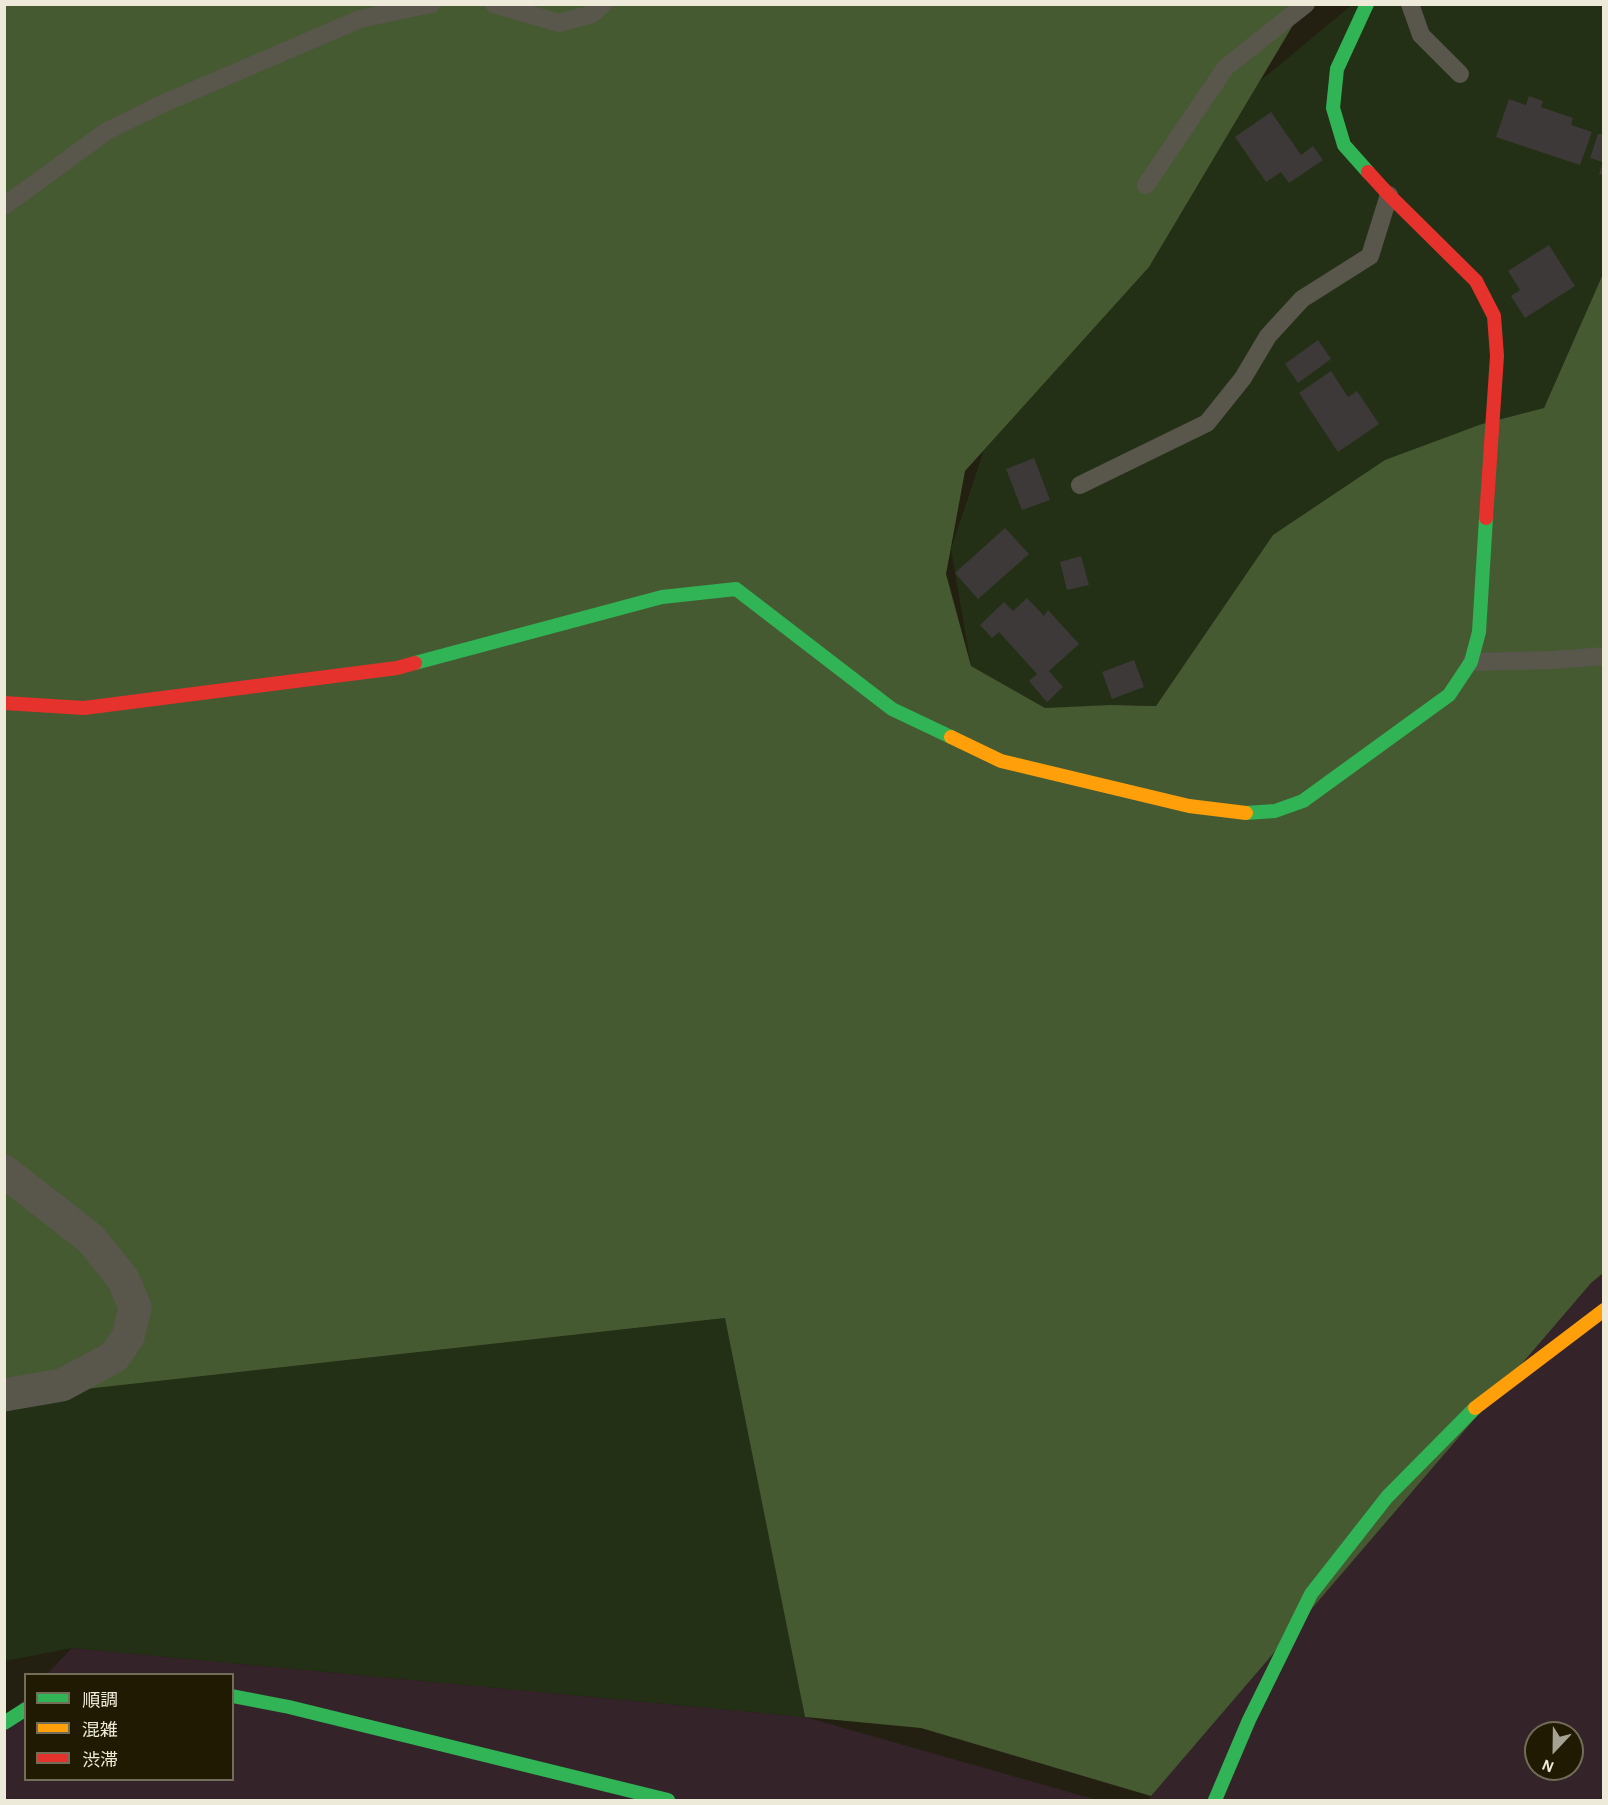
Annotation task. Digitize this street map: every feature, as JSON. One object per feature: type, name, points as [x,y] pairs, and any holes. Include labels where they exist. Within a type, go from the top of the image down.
[{"type":"street","points":[[4,703],[84,708],[397,668],[662,597],[736,589],[892,709],[1001,761],[1189,806],[1239,813],[1275,811],[1304,801],[1449,695],[1471,662],[1479,632],[1497,356],[1494,316],[1476,281],[1389,195],[1344,144],[1333,108],[1337,69],[1367,4]]},
{"type":"street","points":[[4,1171],[91,1239],[123,1279],[135,1306],[128,1337],[114,1357],[62,1385],[4,1395]]},
{"type":"street","points":[[1215,1800],[1249,1720],[1311,1594],[1387,1497],[1472,1410],[1604,1310]]},
{"type":"street","points":[[234,1696],[289,1707],[668,1800]]},
{"type":"street","points":[[4,1723],[24,1710]]},
{"type":"lane","points":[[4,206],[106,131],[162,104],[360,19],[431,4]]},
{"type":"lane","points":[[494,4],[559,23],[592,14],[603,4]]},
{"type":"lane","points":[[1146,185],[1226,67],[1306,4]]},
{"type":"lane","points":[[1410,4],[1421,35],[1460,74]]},
{"type":"lane","points":[[1080,485],[1207,423],[1243,378],[1268,336],[1302,299],[1370,256],[1389,195]]},
{"type":"lane","points":[[1471,662],[1604,656]]},
{"type":"shaded area","points":[[1603,1273],[1603,1800],[1148,1800],[1446,1395]]},
{"type":"shaded area","points":[[72,1648],[805,1717],[1097,1800],[5,1800],[4,1721],[24,1699],[24,1781],[234,1781],[234,1673],[48,1673]]},
{"type":"green space","points":[[4,5],[1305,5],[1149,267],[965,471],[946,574],[971,666],[1045,708],[1111,705],[1156,706],[1273,535],[1385,460],[1482,424],[1544,408],[1603,274],[1603,1273],[1591,1283],[1151,1796],[921,1728],[805,1717],[725,1318],[5,1398]]},
{"type":"green space","points":[[1352,5],[1603,5],[1603,274],[1544,408],[1482,424],[1273,535],[1156,706],[1045,708],[971,666],[951,549],[984,450],[1149,267],[1260,81]]},
{"type":"green space","points":[[726,1318],[805,1717],[72,1648],[5,1661],[5,1398]]},
{"type":"building","points":[[1529,96],[1543,101],[1541,107],[1573,118],[1571,125],[1592,132],[1580,165],[1496,137],[1509,99],[1526,105]]},
{"type":"building","points":[[1271,112],[1301,155],[1313,146],[1323,160],[1289,183],[1281,172],[1266,182],[1235,137]]},
{"type":"building","points":[[1598,134],[1604,134],[1604,176],[1599,174],[1603,162],[1590,158]]},
{"type":"building","points":[[1549,245],[1575,286],[1525,318],[1511,296],[1520,290],[1508,271]]},
{"type":"building","points":[[1318,340],[1331,359],[1298,383],[1285,364]]},
{"type":"building","points":[[1331,371],[1348,397],[1357,391],[1379,424],[1338,452],[1299,393]]},
{"type":"building","points":[[1034,458],[1050,500],[1022,510],[1006,469]]},
{"type":"building","points":[[1005,528],[1029,554],[978,599],[955,573]]},
{"type":"building","points":[[1081,556],[1089,585],[1067,590],[1060,562]]},
{"type":"building","points":[[1027,598],[1044,616],[1048,610],[1079,644],[1049,671],[1063,687],[1047,702],[1029,681],[1037,674],[999,632],[992,638],[980,625],[1004,602],[1013,611]]},
{"type":"building","points":[[1134,660],[1144,687],[1112,699],[1102,672]]},
{"type":"traffic: fast","points":[[1367,4],[1337,69],[1333,108],[1344,145],[1368,172]]},
{"type":"traffic: fast","points":[[1246,813],[1275,811],[1303,801],[1449,695],[1471,662],[1479,632],[1486,518]]},
{"type":"traffic: fast","points":[[415,663],[662,597],[736,589],[892,709],[951,737]]},
{"type":"traffic: fast","points":[[1215,1800],[1249,1720],[1311,1594],[1387,1497],[1475,1408]]},
{"type":"traffic: fast","points":[[234,1696],[289,1707],[668,1800]]},
{"type":"traffic: fast","points":[[4,1723],[24,1710]]},
{"type":"traffic: slow","points":[[951,737],[1001,761],[1189,806],[1246,813]]},
{"type":"traffic: slow","points":[[1475,1408],[1604,1310]]},
{"type":"traffic: jam","points":[[1368,172],[1476,281],[1494,316],[1497,356],[1486,518]]},
{"type":"traffic: jam","points":[[4,703],[84,708],[397,668],[415,663]]}]
